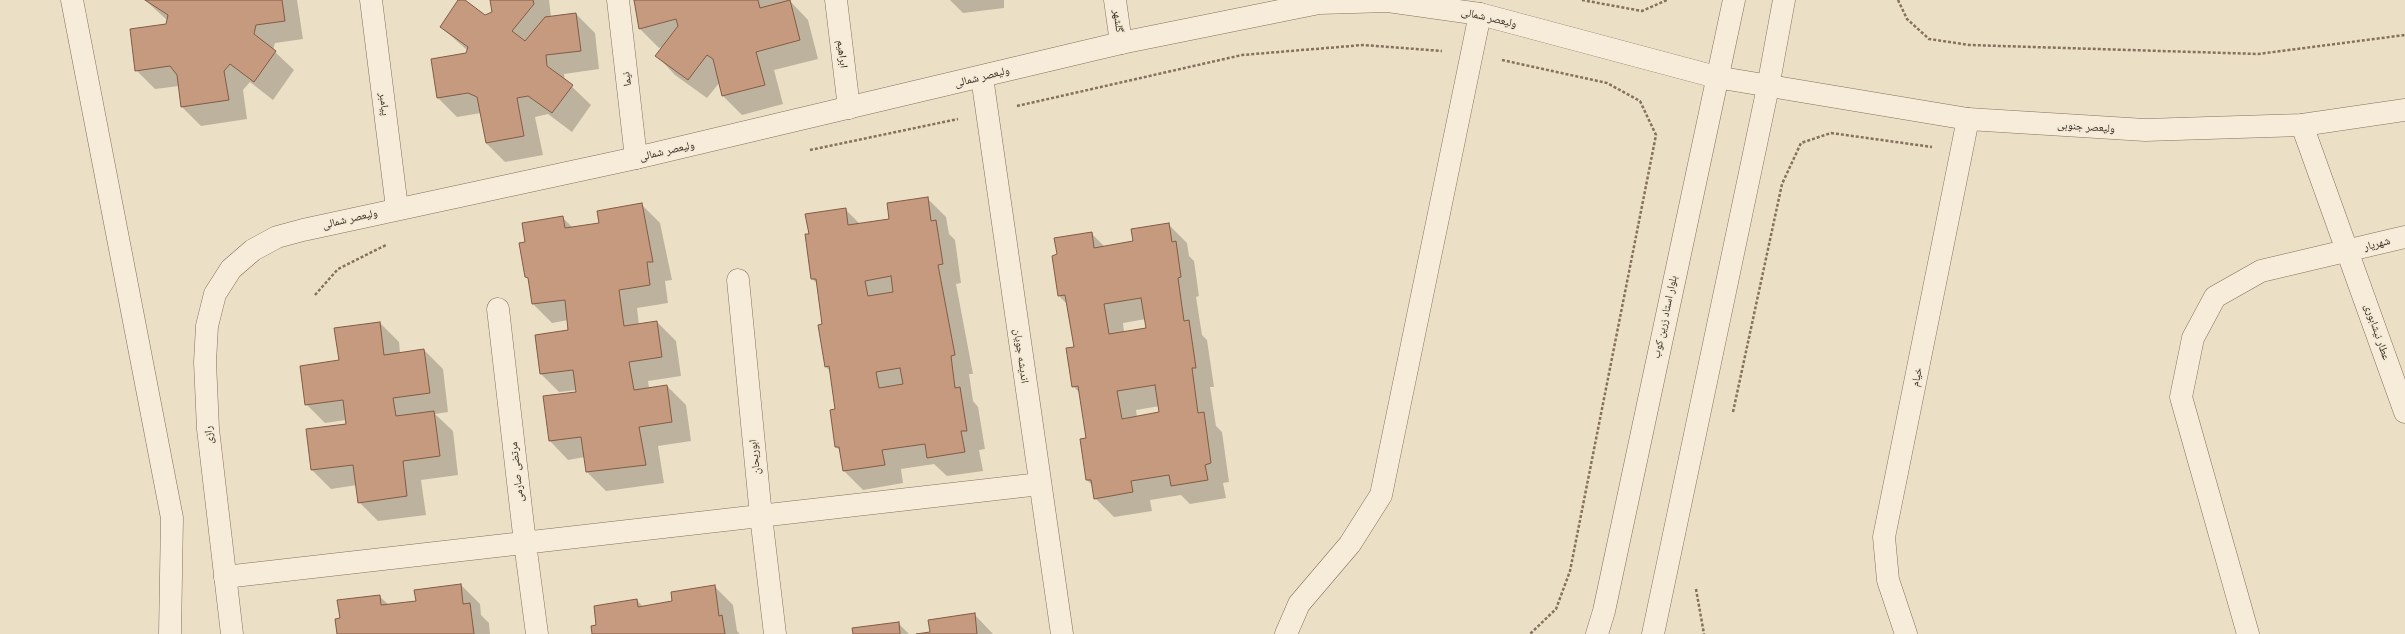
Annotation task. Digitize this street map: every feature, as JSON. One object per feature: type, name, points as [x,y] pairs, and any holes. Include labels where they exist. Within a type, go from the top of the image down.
[{"type":"street","points":[[72,0],[172,518],[170,634]]},
{"type":"street","name":"پیامبر","points":[[371,0],[397,208]]},
{"type":"street","name":"نیما","points":[[618,0],[636,158]]},
{"type":"street","name":"ابراهیم","points":[[836,0],[849,108]]},
{"type":"street","name":"گلشهر","points":[[1115,0],[1121,42]]},
{"type":"street","name":"بلوار استاد زرین کوب","points":[[1597,634],[1604,611],[1716,77],[1734,0]]},
{"type":"street","points":[[1653,634],[1768,87],[1784,0]]},
{"type":"street","name":"ولیعصر شمالی","points":[[253,250],[277,237],[397,208],[636,158],[982,77],[1121,42],[1319,3],[1388,1],[1480,14],[1716,77],[1768,87]]},
{"type":"street","points":[[1286,634],[1299,604],[1350,544],[1381,495],[1480,14]]},
{"type":"street","name":"اندیشه جویان","points":[[982,77],[1062,634]]},
{"type":"street","name":"ولیعصر جنوبی","points":[[1768,87],[1968,119],[2145,130],[2302,125],[2405,110]]},
{"type":"street","name":"خیام","points":[[1906,634],[1888,580],[1884,538],[1968,119]]},
{"type":"street","name":"عطار نیشابوری","points":[[2302,125],[2405,412]]},
{"type":"street","name":"شهریار","points":[[2248,634],[2181,397],[2193,338],[2215,297],[2261,271],[2405,237]]},
{"type":"street","name":"رازی","points":[[232,634],[208,429],[205,362],[207,326],[215,294],[231,269],[253,250]]},
{"type":"street","name":"ابوریحان","points":[[738,280],[761,516],[775,634]]},
{"type":"street","name":"مرتضی صارمی","points":[[498,309],[537,634]]},
{"type":"street","points":[[225,577],[1040,484]]},
{"type":"path","points":[[1582,0],[1642,11],[1667,0]]},
{"type":"path","points":[[1898,0],[1907,19],[1930,39],[1969,45],[2258,54],[2405,35]]},
{"type":"path","points":[[809,151],[987,113],[1242,55],[1363,45],[1471,54],[1607,84],[1640,101],[1656,135],[1570,571],[1556,609],[1530,634]]},
{"type":"path","points":[[315,295],[338,269],[393,242]]},
{"type":"building","points":[[145,0],[282,0],[285,21],[256,25],[254,34],[276,51],[254,82],[230,64],[224,71],[229,100],[181,107],[177,75],[170,66],[135,71],[130,29],[166,24],[168,15]]},
{"type":"building","points":[[458,0],[465,0],[485,15],[492,12],[490,0],[533,0],[534,4],[512,31],[525,41],[545,17],[576,13],[581,51],[546,55],[547,66],[573,85],[552,113],[528,96],[517,98],[524,136],[486,143],[477,97],[468,93],[437,98],[431,59],[466,53],[468,47],[440,27]]},
{"type":"building","points":[[634,0],[758,0],[760,8],[790,0],[800,40],[756,52],[765,85],[722,96],[713,59],[707,55],[688,80],[655,56],[678,26],[676,19],[639,29]]},
{"type":"building","points":[[928,197],[931,221],[936,220],[943,264],[938,265],[955,355],[951,356],[955,388],[960,387],[967,431],[961,431],[965,452],[927,458],[925,444],[882,450],[885,465],[843,471],[839,447],[835,447],[830,410],[835,409],[829,366],[825,367],[818,325],[822,324],[816,279],[811,279],[805,234],[809,234],[805,214],[846,208],[848,225],[889,219],[887,203]],"holes":[[[891,276],[893,292],[868,296],[865,281]],[[900,368],[903,384],[879,388],[876,372]]]},
{"type":"building","points":[[642,203],[653,262],[647,262],[650,285],[619,290],[624,326],[657,321],[662,357],[629,362],[634,390],[667,385],[672,422],[639,427],[646,465],[586,472],[581,437],[549,441],[543,396],[576,392],[573,370],[540,374],[535,335],[568,330],[565,300],[532,304],[528,278],[525,277],[519,243],[525,242],[522,223],[563,216],[565,228],[599,223],[597,211]]},
{"type":"building","points":[[1169,223],[1172,242],[1176,241],[1181,277],[1178,278],[1184,321],[1189,320],[1196,368],[1192,368],[1198,413],[1204,412],[1211,463],[1205,465],[1208,480],[1171,486],[1169,475],[1131,481],[1133,492],[1094,499],[1091,480],[1086,480],[1080,439],[1086,438],[1078,386],[1072,387],[1066,348],[1074,347],[1065,295],[1058,296],[1052,256],[1057,254],[1054,238],[1092,232],[1094,248],[1133,241],[1131,229]],"holes":[[[1141,298],[1146,328],[1109,334],[1104,304]],[[1155,385],[1159,412],[1122,419],[1117,391]]]},
{"type":"building","points":[[380,322],[384,355],[424,349],[430,393],[393,398],[396,416],[434,411],[440,456],[403,461],[407,496],[358,503],[353,465],[311,470],[306,429],[346,424],[343,400],[305,405],[300,366],[339,360],[334,328]]},
{"type":"building","points":[[461,584],[463,604],[470,603],[474,634],[337,634],[335,619],[340,618],[337,600],[380,595],[381,605],[416,601],[414,590]]},
{"type":"building","points":[[715,585],[719,616],[722,615],[725,634],[592,634],[591,626],[596,625],[594,606],[637,599],[638,607],[672,601],[671,592]]},
{"type":"building","points":[[975,613],[977,634],[916,634],[930,632],[928,620]]},
{"type":"building","points":[[899,622],[900,634],[853,634],[852,628]]}]
